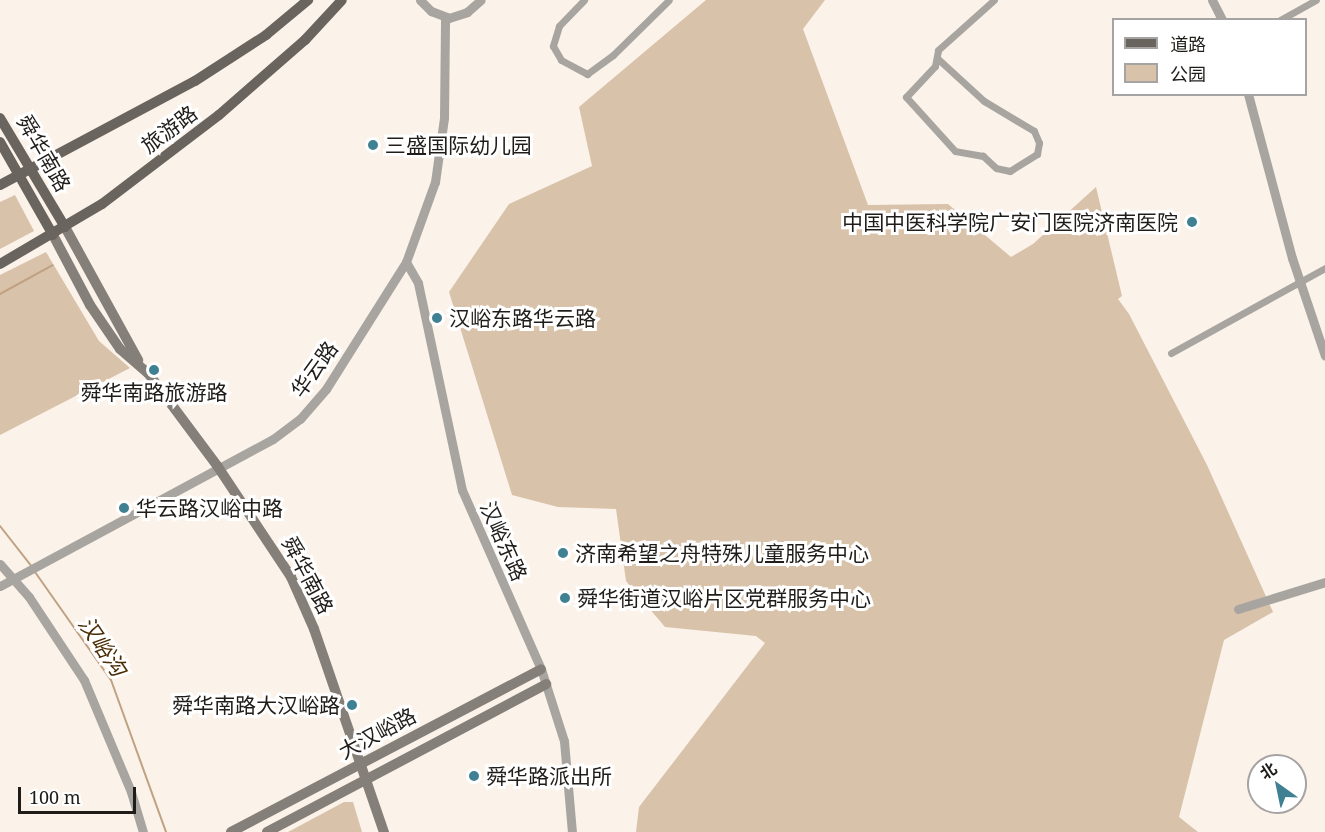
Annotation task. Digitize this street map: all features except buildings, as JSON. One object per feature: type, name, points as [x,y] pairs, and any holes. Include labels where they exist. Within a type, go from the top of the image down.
[{"type":"main road","name":"旅游路","points":[[0,185],[195,81],[266,35],[308,0]]},
{"type":"main road","name":"旅游路","points":[[0,264],[65,227],[219,115],[305,40],[342,0]]},
{"type":"main road","name":"舜华南路","points":[[0,118],[65,227],[141,366],[218,467],[291,577],[315,628],[363,763],[384,832]]},
{"type":"main road","name":"舜华南路","points":[[0,142],[90,305],[120,349],[141,366]]},
{"type":"main road","name":"大汉峪路","points":[[231,832],[541,669]]},
{"type":"main road","name":"大汉峪路","points":[[267,832],[546,684]]},
{"type":"street","points":[[420,0],[430,11],[445,17],[467,12],[481,0]]},
{"type":"street","points":[[585,0],[559,26],[553,46],[561,60],[587,74],[613,55],[669,0]]},
{"type":"street","points":[[937,58],[984,100],[1034,131],[1039,143],[1037,154],[1010,171],[996,168],[984,156],[955,151],[906,96],[935,66],[938,50],[994,0]]},
{"type":"street","points":[[1212,0],[1221,18]]},
{"type":"street","points":[[1284,18],[1316,0]]},
{"type":"street","name":"华云路","points":[[0,586],[273,439],[300,419],[326,389],[406,262],[435,182],[444,118],[445,17]]},
{"type":"street","points":[[1249,96],[1299,281],[1325,356]]},
{"type":"street","name":"汉峪东路","points":[[406,262],[418,283],[462,490],[541,669],[564,741],[572,832]]},
{"type":"street","points":[[1171,353],[1325,268]]},
{"type":"street","points":[[0,564],[45,620],[84,680],[143,832]]},
{"type":"street","points":[[1238,609],[1325,582]]},
{"type":"green space","points":[[706,0],[825,0],[803,29],[868,205],[948,204],[1011,257],[1033,244],[1096,187],[1122,296],[1118,299],[1129,314],[1207,465],[1273,612],[1224,640],[1179,817],[1198,832],[636,832],[639,807],[765,643],[756,636],[665,627],[626,581],[616,509],[558,507],[512,495],[449,292],[509,204],[592,166],[579,107]]},
{"type":"green space","points":[[15,195],[34,231],[0,249],[0,202]]},
{"type":"green space","points":[[46,252],[99,341],[130,368],[0,435],[0,275]]},
{"type":"green space","points":[[344,802],[353,802],[362,832],[288,832]]},
{"type":"waterway","name":"汉峪沟","points":[[0,294],[53,265]]},
{"type":"waterway","name":"汉峪沟","points":[[0,526],[32,567]]},
{"type":"waterway","name":"汉峪沟","points":[[35,572],[111,680],[166,832]]},
{"type":"place","name":"三盛国际幼儿园","points":[[373,145]]},
{"type":"place","name":"中国中医科学院广安门医院济南医院","points":[[1192,222]]},
{"type":"place","name":"汉峪东路华云路","points":[[437,318]]},
{"type":"place","name":"舜华南路旅游路","points":[[154,370]]},
{"type":"place","name":"华云路汉峪中路","points":[[124,508]]},
{"type":"place","name":"济南希望之舟特殊儿童服务中心","points":[[563,553]]},
{"type":"place","name":"舜华街道汉峪片区党群服务中心","points":[[565,598]]},
{"type":"place","name":"舜华南路大汉峪路","points":[[352,705]]},
{"type":"place","name":"舜华路派出所","points":[[474,776]]}]
